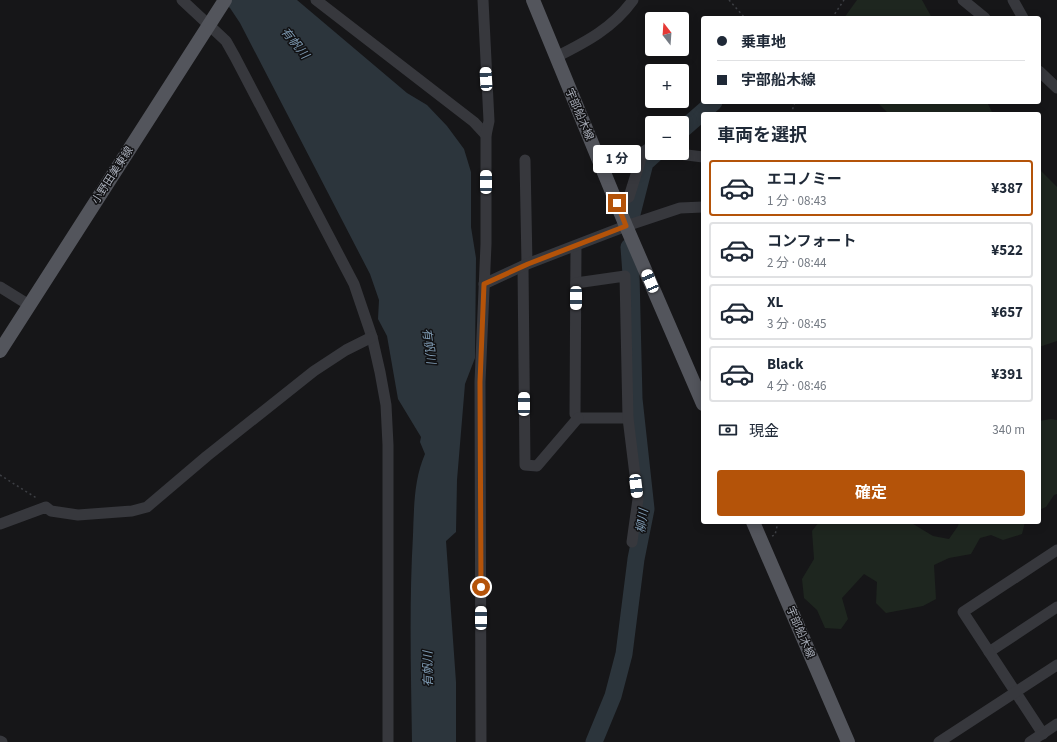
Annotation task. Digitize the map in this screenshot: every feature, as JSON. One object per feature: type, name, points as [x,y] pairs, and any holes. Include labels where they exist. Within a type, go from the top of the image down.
[{"type":"main road","name":"小野田美東線","points":[[2,343],[29,305],[225,0]]},
{"type":"main road","name":"宇部船木線","points":[[533,0],[626,226],[701,399]]},
{"type":"main road","name":"宇部船木線","points":[[754,524],[848,742]]},
{"type":"street","points":[[182,0],[190,9],[211,22],[226,41],[354,284],[372,337],[386,405],[388,445],[388,742]]},
{"type":"street","points":[[316,0],[474,122],[486,135]]},
{"type":"street","points":[[480,742],[480,382],[484,284],[486,135],[489,120],[483,0]]},
{"type":"street","points":[[556,57],[590,40],[601,32],[633,0]]},
{"type":"street","points":[[962,0],[983,16]]},
{"type":"street","points":[[1013,0],[1022,16]]},
{"type":"street","points":[[1041,72],[1057,88]]},
{"type":"street","points":[[617,203],[629,197],[645,151]]},
{"type":"street","points":[[689,155],[701,157]]},
{"type":"street","points":[[525,160],[524,465],[538,466],[578,418]]},
{"type":"street","points":[[484,284],[525,265],[626,226],[680,208],[701,207]]},
{"type":"street","points":[[576,246],[576,414],[578,418]]},
{"type":"street","points":[[576,283],[625,276],[628,418],[638,499],[632,542]]},
{"type":"street","points":[[0,287],[29,305]]},
{"type":"street","points":[[0,524],[46,507],[51,511],[78,515],[132,511],[147,507],[202,460],[314,372],[346,350],[372,337]]},
{"type":"street","points":[[578,418],[628,418]]},
{"type":"street","points":[[1043,734],[963,612],[1057,550]]},
{"type":"street","points":[[989,652],[1057,607]]},
{"type":"street","points":[[939,742],[1057,664]]},
{"type":"street","points":[[1030,742],[1057,724]]},
{"type":"path","points":[[729,0],[743,16]]},
{"type":"path","points":[[833,16],[844,0]]},
{"type":"path","points":[[0,475],[46,507]]},
{"type":"path","points":[[762,542],[775,535],[778,524]]},
{"type":"shaded area","points":[[857,0],[922,0],[931,16],[845,16]]},
{"type":"shaded area","points":[[879,104],[988,104],[992,112],[887,112]]},
{"type":"shaded area","points":[[1041,171],[1057,187],[1057,341],[1041,346]]},
{"type":"shaded area","points":[[1051,419],[1057,420],[1057,494],[1054,495],[1046,507],[1041,509],[1041,421]]},
{"type":"shaded area","points":[[817,524],[913,524],[933,536],[949,539],[958,524],[1024,524],[1022,534],[1003,540],[991,535],[980,538],[971,554],[949,558],[934,565],[936,599],[923,606],[886,613],[876,603],[877,582],[864,574],[842,598],[848,619],[841,629],[825,628],[817,610],[804,598],[802,579],[814,559],[812,531]]},
{"type":"water","name":"有帆川","points":[[220,0],[297,0],[407,93],[427,105],[447,126],[464,149],[471,172],[471,227],[476,258],[475,358],[465,384],[457,480],[456,532],[446,541],[456,682],[456,742],[412,742],[411,613],[414,514],[415,493],[421,464],[425,454],[420,442],[421,437],[398,399],[387,336],[378,319],[379,300],[370,274],[240,23],[230,8]]},
{"type":"waterway","name":"柳川","points":[[703,112],[712,104]]},
{"type":"waterway","name":"柳川","points":[[689,124],[701,113]]},
{"type":"waterway","name":"柳川","points":[[632,214],[645,163],[648,160]]},
{"type":"waterway","name":"柳川","points":[[594,742],[613,696],[624,654],[636,559],[646,509],[634,399],[629,247]]},
{"type":"route","points":[[481,587],[480,382],[484,284],[523,266],[626,226],[617,203]]}]
